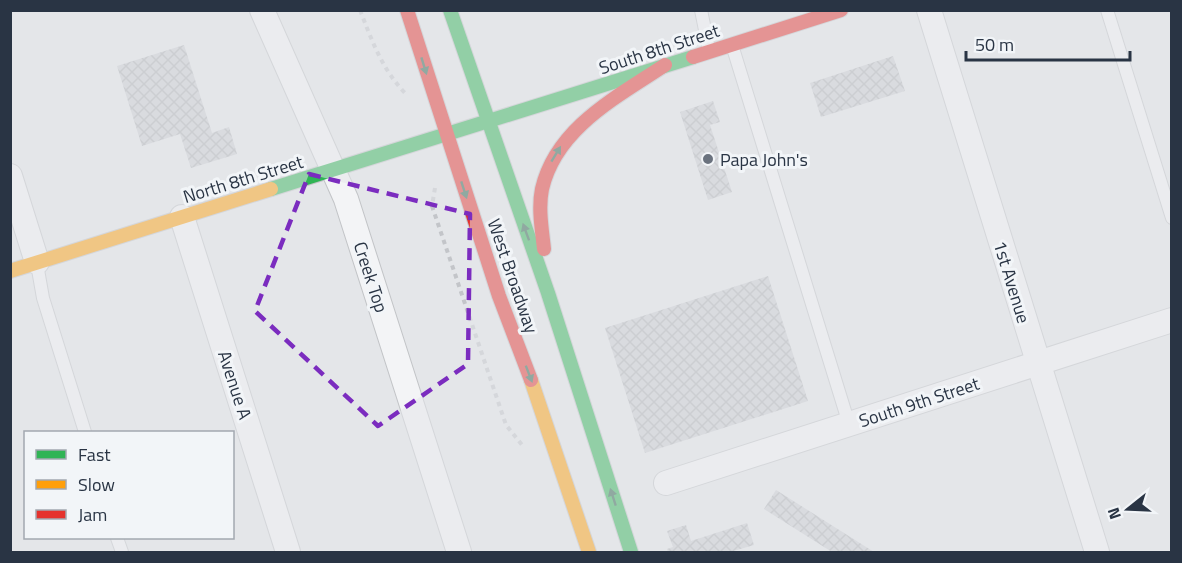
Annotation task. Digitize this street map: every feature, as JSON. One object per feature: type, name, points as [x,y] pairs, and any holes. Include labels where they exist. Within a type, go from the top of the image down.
[{"type":"main road","name":"West Broadway","points":[[407,10],[446,135],[589,552]]},
{"type":"main road","points":[[450,10],[459,40]]},
{"type":"main road","name":"West Broadway","points":[[458,10],[459,40],[548,293],[631,552]]},
{"type":"main road","name":"South 8th Street","points":[[487,123],[841,10]]},
{"type":"main road","points":[[548,293],[540,217],[542,190],[549,166],[572,133],[611,101],[665,65]]},
{"type":"main road","name":"North 8th Street","points":[[10,271],[487,123]]},
{"type":"street","name":"Creek Top","points":[[262,10],[346,199],[451,550]]},
{"type":"street","name":"1st Avenue","points":[[929,10],[1097,552]]},
{"type":"street","points":[[10,176],[37,262]]},
{"type":"street","name":"Avenue A","points":[[182,217],[288,552]]},
{"type":"street","name":"South 9th Street","points":[[666,483],[1172,320]]},
{"type":"lane","points":[[701,10],[709,52]]},
{"type":"lane","points":[[1107,10],[1172,218]]},
{"type":"lane","points":[[732,44],[849,424]]},
{"type":"lane","points":[[37,262],[43,298],[85,431]]},
{"type":"highlighted area","points":[[309,174],[470,214],[468,364],[378,426],[255,311]]},
{"type":"building","points":[[184,45],[212,133],[229,127],[237,154],[191,168],[180,134],[142,146],[117,66]]},
{"type":"building","points":[[893,56],[905,91],[821,117],[810,83]]},
{"type":"building","name":"Papa John's","points":[[713,101],[720,122],[710,125],[732,192],[708,200],[680,112]]},
{"type":"building","points":[[768,276],[808,401],[645,453],[605,328]]},
{"type":"building","points":[[776,490],[874,552],[832,552],[764,509]]},
{"type":"building","points":[[747,523],[754,545],[730,552],[668,552],[667,549],[673,547],[667,531],[686,525],[691,541]]},
{"type":"traffic: fast","points":[[450,10],[548,293],[631,552]]},
{"type":"traffic: fast","points":[[271,189],[693,57]]},
{"type":"traffic: slow","points":[[10,271],[271,189]]},
{"type":"traffic: slow","points":[[531,380],[589,552]]},
{"type":"traffic: jam","points":[[407,10],[499,296],[531,380]]},
{"type":"traffic: jam","points":[[693,57],[841,10]]},
{"type":"traffic: jam","points":[[544,249],[540,211],[542,189],[549,167],[560,148],[591,116],[665,65]]},
{"type":"place","name":"Papa John's","points":[[708,159]]}]
